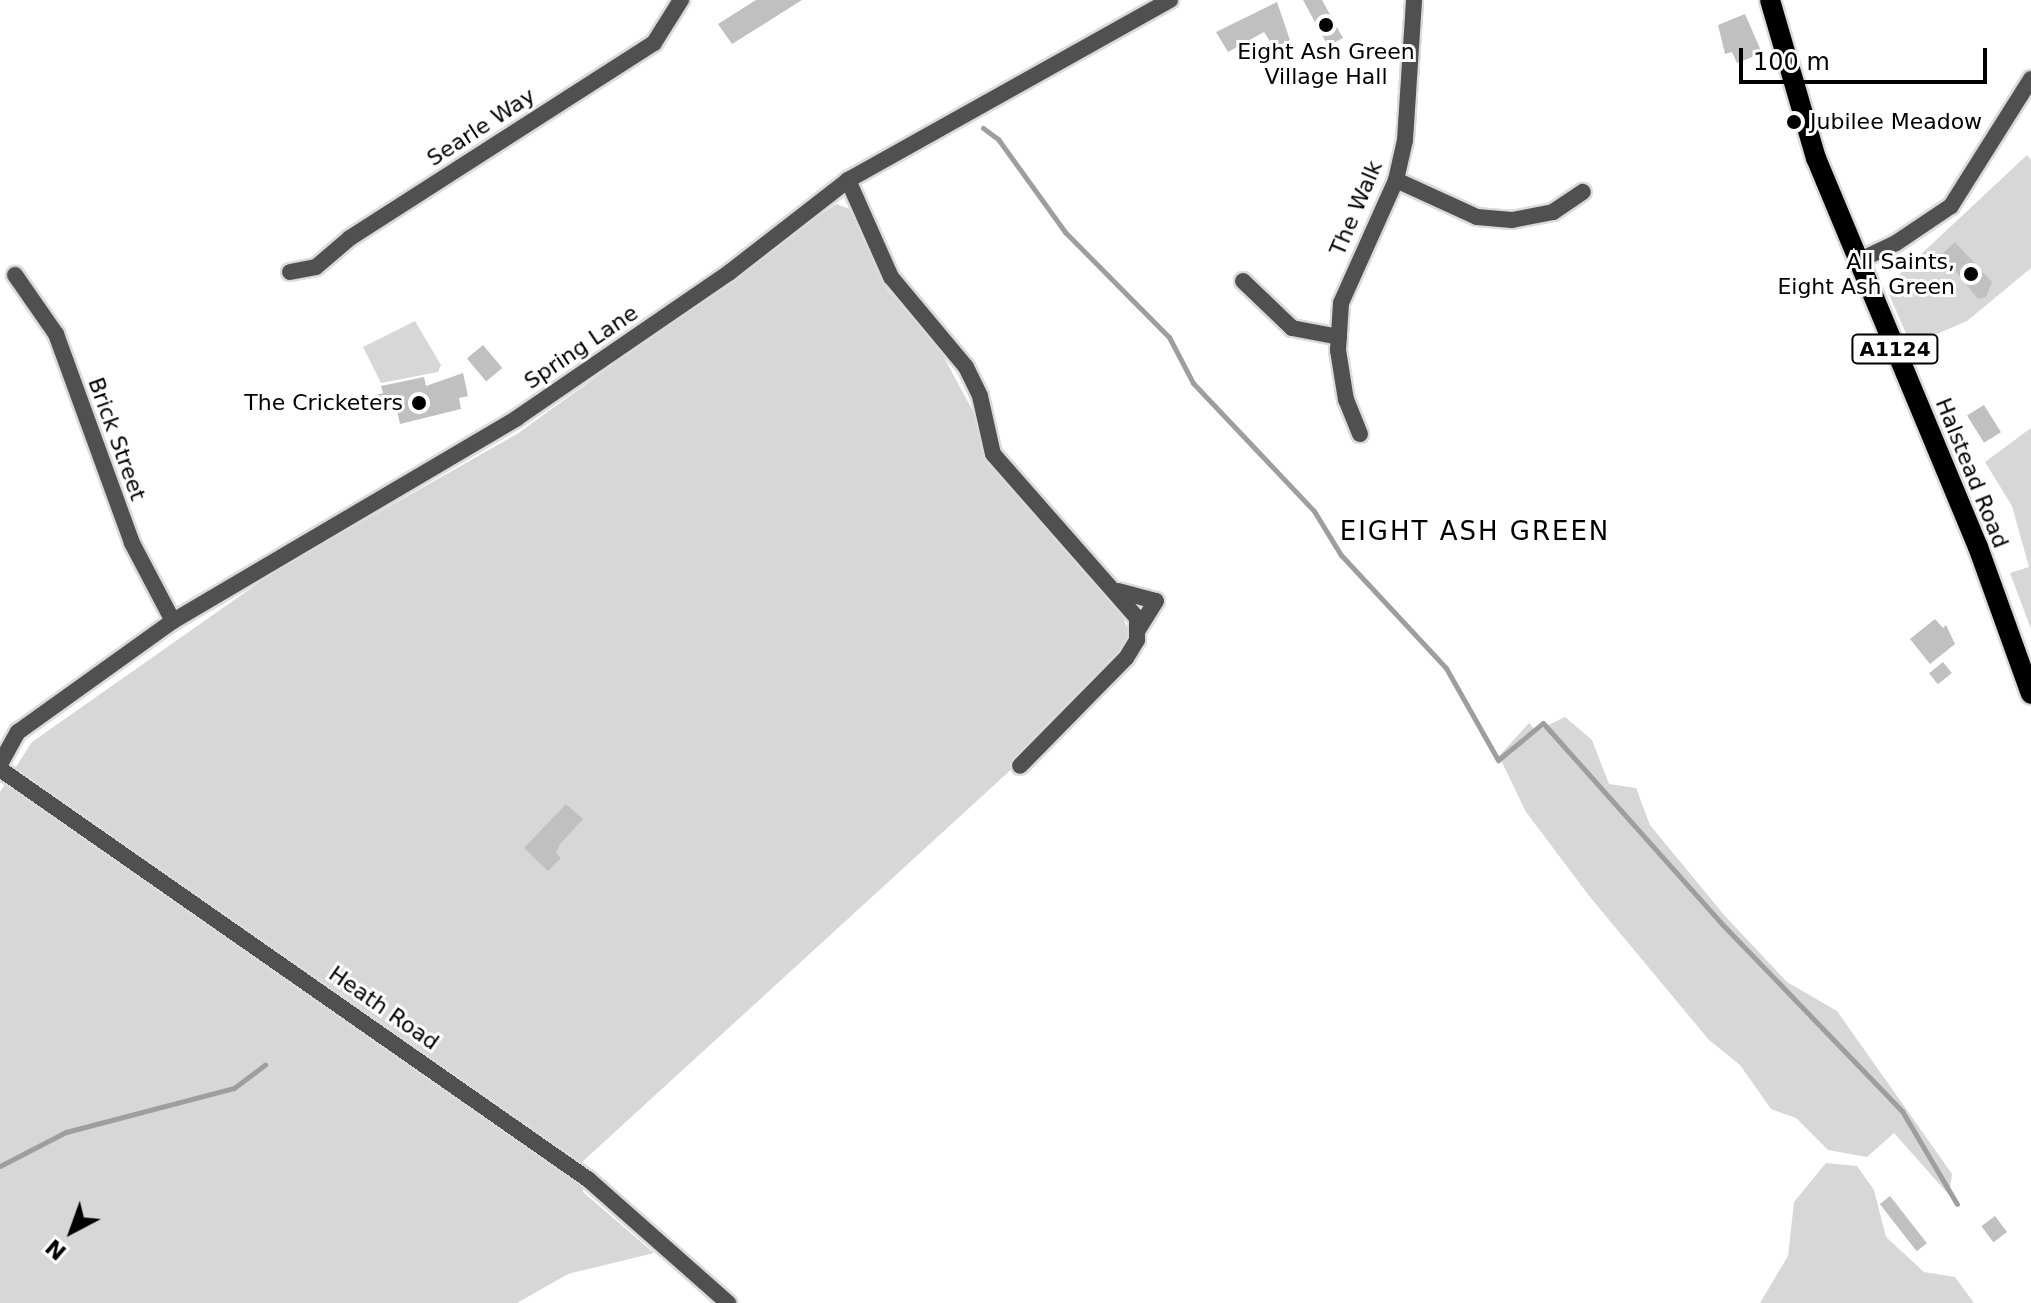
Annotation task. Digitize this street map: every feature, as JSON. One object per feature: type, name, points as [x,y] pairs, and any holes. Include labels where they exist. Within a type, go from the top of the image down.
[{"type":"main road","name":"Halstead Road","points":[[1770,0],[1816,158],[1978,547],[2031,694]]},
{"type":"street","name":"Searle Way","points":[[290,272],[316,267],[350,238],[654,43],[681,0]]},
{"type":"street","name":"Spring Lane","points":[[0,735],[18,732],[173,621],[517,418],[730,272],[848,180],[1170,0]]},
{"type":"street","name":"The Walk","points":[[1360,434],[1346,400],[1339,337],[1341,303],[1396,180],[1406,127],[1414,0]]},
{"type":"street","points":[[1858,261],[1896,243],[1951,206],[2031,79]]},
{"type":"street","points":[[848,180],[891,277],[966,367],[980,396],[993,454],[1118,591],[1137,618],[1137,636]]},
{"type":"street","points":[[1396,180],[1477,217],[1512,220],[1553,212],[1583,192]]},
{"type":"street","name":"Brick Street","points":[[15,275],[56,334],[132,543],[173,621]]},
{"type":"street","points":[[1243,281],[1270,312],[1292,328],[1339,337]]},
{"type":"street","points":[[1020,766],[1126,658],[1156,601],[1118,591]]},
{"type":"street","name":"Spring Lane","points":[[0,767],[18,732]]},
{"type":"street","name":"Heath Road","points":[[0,767],[589,1180],[728,1303]]},
{"type":"shaded area","points":[[2027,155],[2031,160],[2031,268],[1967,321],[1911,345],[1886,287]]},
{"type":"shaded area","points":[[836,204],[850,209],[888,291],[934,339],[975,415],[986,458],[1122,613],[1131,640],[1123,655],[1026,756],[581,1163],[583,1192],[654,1253],[568,1274],[517,1303],[0,1303],[0,792],[32,742],[277,570],[517,434]]},
{"type":"shaded area","points":[[415,321],[441,365],[438,372],[381,383],[363,347]]},
{"type":"shaded area","points":[[2031,428],[2031,629],[2010,573],[2029,567],[2012,506],[1985,462]]},
{"type":"shaded area","points":[[1565,717],[1592,740],[1609,784],[1636,788],[1650,825],[1724,915],[1787,982],[1837,1011],[1952,1174],[1949,1195],[1894,1133],[1867,1157],[1828,1150],[1796,1118],[1771,1109],[1740,1065],[1709,1040],[1590,897],[1526,812],[1499,756],[1529,723],[1536,731]]},
{"type":"shaded area","points":[[1826,1163],[1857,1166],[1874,1190],[1886,1237],[1924,1272],[1955,1277],[1974,1303],[1760,1303],[1788,1256],[1794,1202]]},
{"type":"building","points":[[756,0],[802,0],[732,44],[718,24]]},
{"type":"building","name":"Eight Ash Green Village Hall","points":[[1303,0],[1322,0],[1343,38],[1328,46]]},
{"type":"building","points":[[1277,2],[1290,40],[1274,48],[1264,32],[1228,52],[1216,32]]},
{"type":"building","points":[[1745,14],[1762,53],[1737,63],[1732,52],[1725,54],[1718,25]]},
{"type":"building","name":"All Saints, Eight Ash Green","points":[[1955,242],[1992,282],[1986,297],[1978,299],[1942,254]]},
{"type":"building","points":[[483,345],[502,368],[486,381],[467,358]]},
{"type":"building","name":"The Cricketers","points":[[463,373],[468,396],[459,398],[461,409],[400,424],[397,410],[379,409],[376,395],[383,393],[381,386],[424,377],[426,386]]},
{"type":"building","points":[[1984,405],[2001,432],[1984,443],[1967,416]]},
{"type":"building","points":[[1935,619],[1943,628],[1946,625],[1955,644],[1930,664],[1910,639]]},
{"type":"building","points":[[1943,662],[1952,673],[1938,684],[1929,673]]},
{"type":"building","points":[[566,804],[583,819],[560,844],[556,853],[561,858],[548,871],[524,848]]},
{"type":"building","points":[[1890,1196],[1927,1243],[1917,1251],[1880,1204]]},
{"type":"building","points":[[1995,1216],[2007,1232],[1993,1242],[1981,1226]]},
{"type":"waterway","points":[[983,128],[998,139],[1065,232],[1169,337],[1193,383],[1314,511],[1341,555],[1446,668],[1498,760],[1543,723],[1722,924],[1902,1111],[1957,1204]]},
{"type":"waterway","points":[[0,1166],[66,1132],[234,1088],[265,1065]]},
{"type":"place","name":"Eight Ash Green Village Hall","points":[[1326,25]]},
{"type":"place","name":"Jubilee Meadow","points":[[1794,122]]},
{"type":"place","name":"All Saints, Eight Ash Green","points":[[1971,274]]},
{"type":"place","name":"The Cricketers","points":[[419,403]]},
{"type":"district","name":"EIGHT ASH GREEN","points":[[1475,532]]}]
